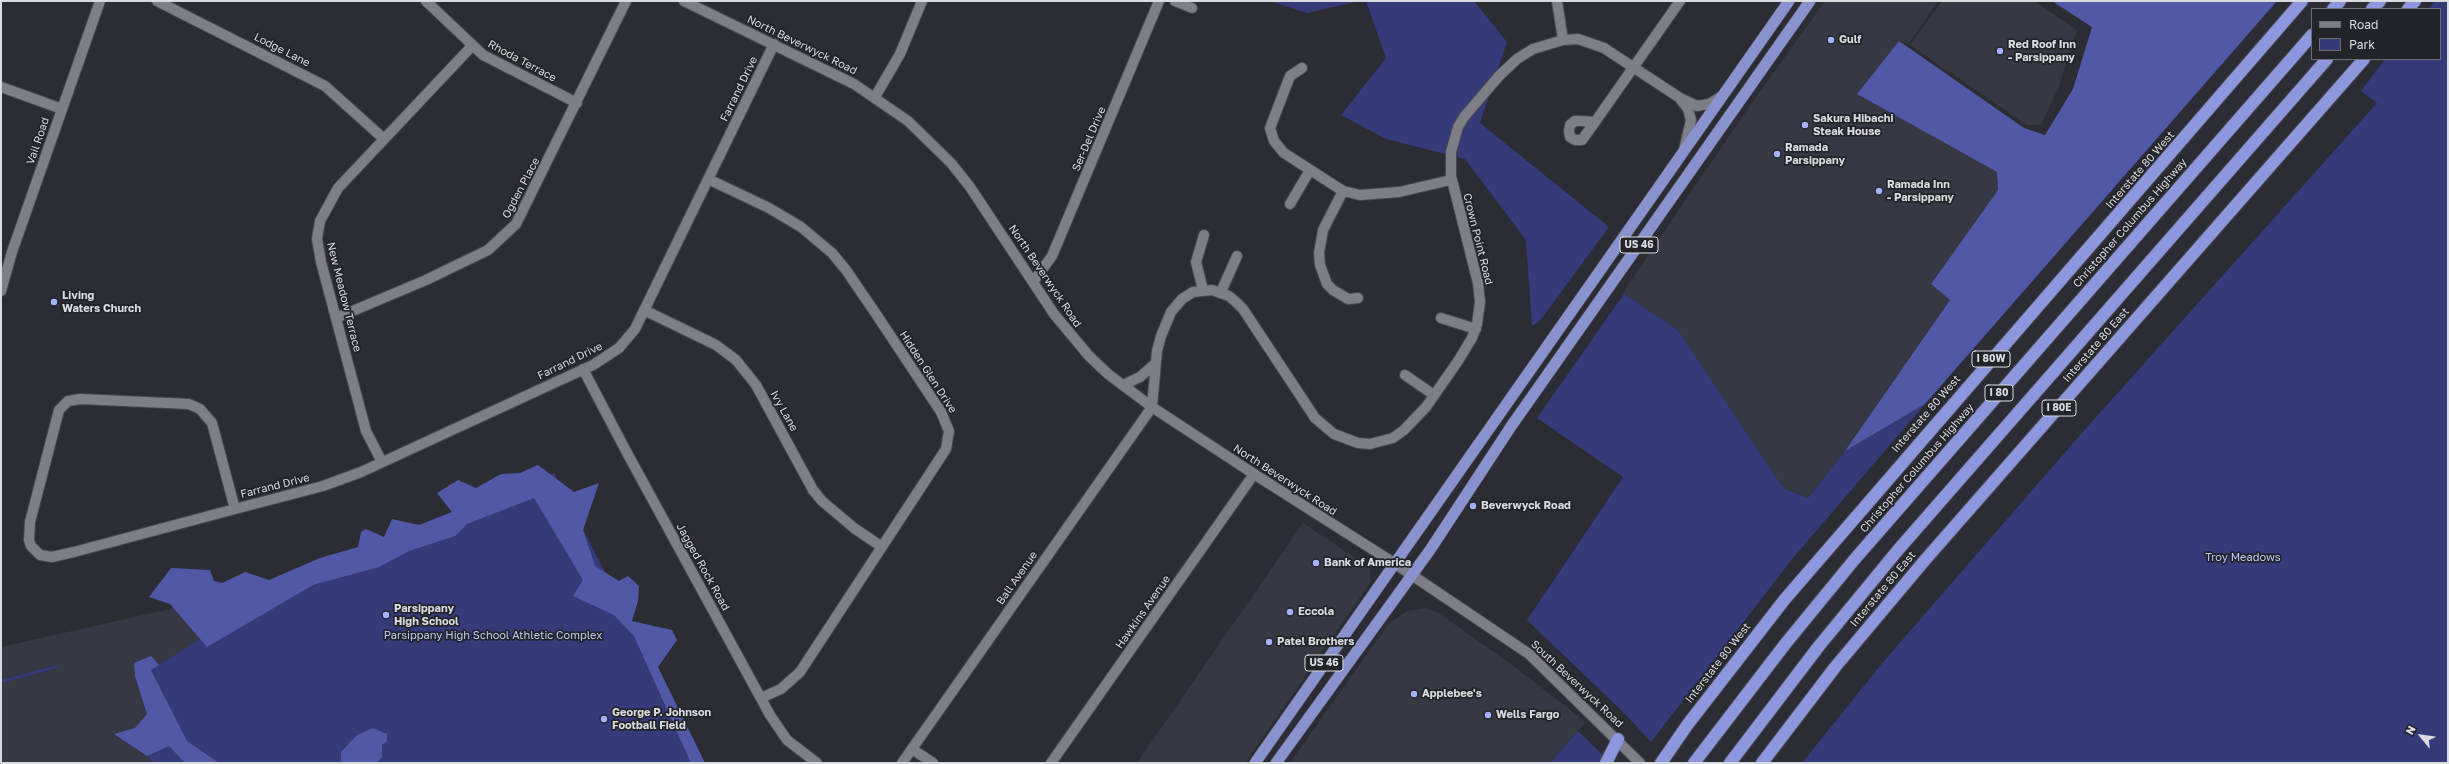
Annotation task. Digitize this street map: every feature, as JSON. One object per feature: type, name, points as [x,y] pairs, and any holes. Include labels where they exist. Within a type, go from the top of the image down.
[{"type":"highway","name":"US 46","points":[[1255,763],[1789,1]]},
{"type":"highway","name":"US 46","points":[[1276,763],[1412,575],[1512,425],[1810,1]]},
{"type":"highway","name":"Interstate 80 West","points":[[1661,763],[1688,724],[1790,593],[2302,1]]},
{"type":"highway","name":"Christopher Columbus Highway","points":[[1694,763],[1786,643],[1854,560],[2311,36]]},
{"type":"highway","name":"I 80","points":[[1730,763],[1828,635],[1898,550],[2326,60]]},
{"type":"highway","name":"Interstate 80 East","points":[[1762,763],[1836,666],[1925,560],[2363,60]]},
{"type":"highway","points":[[1606,763],[1618,739]]},
{"type":"street","name":"Vail Road","points":[[1,291],[12,252],[100,1]]},
{"type":"street","name":"Lodge Lane","points":[[157,1],[319,83],[340,97],[384,139]]},
{"type":"street","name":"Rhoda Terrace","points":[[426,1],[483,56],[577,104]]},
{"type":"street","name":"Ogden Place","points":[[336,318],[426,280],[488,250],[504,237],[524,211],[626,1]]},
{"type":"street","name":"North Beverwyck Road","points":[[684,1],[774,44],[875,97],[908,121],[951,163],[970,187],[1033,282],[1070,334],[1089,356],[1152,407],[1412,575]]},
{"type":"street","points":[[875,97],[900,54],[922,1]]},
{"type":"street","name":"Ser-Del Drive","points":[[1033,282],[1052,256],[1159,1]]},
{"type":"street","points":[[1175,1],[1192,8]]},
{"type":"street","points":[[1557,1],[1563,40]]},
{"type":"street","points":[[1595,122],[1680,1]]},
{"type":"street","name":"Crown Point Road","points":[[1202,290],[1221,292],[1230,296],[1243,309],[1315,418],[1334,434],[1345,439],[1364,443],[1381,442],[1393,438],[1415,420],[1434,396],[1458,361],[1476,329],[1480,308],[1478,283],[1451,180],[1450,164],[1454,139],[1464,117],[1480,97],[1522,55],[1540,46],[1563,40],[1578,39],[1604,48],[1680,98],[1697,106],[1703,106],[1722,96]]},
{"type":"street","name":"Farrand Drive","points":[[235,509],[212,423],[200,409],[189,404],[94,399],[68,401],[60,410],[30,522],[29,540],[31,546],[40,555],[52,557],[323,486],[382,462],[610,356],[620,348],[635,329],[774,44]]},
{"type":"street","name":"New Meadow Terrace","points":[[382,462],[366,431],[321,262],[317,239],[320,221],[338,188],[472,46]]},
{"type":"street","points":[[1302,68],[1290,76],[1270,128],[1274,141],[1284,153],[1343,191],[1360,195],[1399,192],[1451,180]]},
{"type":"street","points":[[1,87],[62,109]]},
{"type":"street","name":"Crown Point Road","points":[[1680,98],[1688,109],[1691,120],[1684,150]]},
{"type":"street","points":[[1290,204],[1310,170]]},
{"type":"street","name":"Hidden Glen Drive","points":[[708,179],[769,208],[794,223],[832,253],[846,270],[948,424],[949,437],[946,449],[800,672],[781,689],[761,698]]},
{"type":"street","points":[[1343,191],[1323,230],[1318,253],[1320,265],[1327,284],[1333,290],[1348,299],[1358,298]]},
{"type":"street","points":[[1152,407],[1156,362],[1161,336],[1171,312],[1188,295],[1202,290],[1196,262],[1204,235]]},
{"type":"street","points":[[1221,292],[1237,256]]},
{"type":"street","name":"Ivy Lane","points":[[644,310],[716,345],[736,360],[756,385],[814,490],[822,501],[854,528],[882,547]]},
{"type":"street","points":[[1441,318],[1476,329]]},
{"type":"street","points":[[1123,385],[1140,377],[1156,362]]},
{"type":"street","name":"Jagged Rock Road","points":[[583,369],[626,451],[761,698],[787,740],[817,763]]},
{"type":"street","points":[[1405,375],[1434,396]]},
{"type":"street","name":"Ball Avenue","points":[[902,763],[1152,407]]},
{"type":"street","name":"Hawkins Avenue","points":[[1051,763],[1254,474]]},
{"type":"street","name":"South Beverwyck Road","points":[[1412,575],[1520,646],[1551,674],[1639,761]]},
{"type":"street","points":[[912,749],[933,763]]},
{"type":"shaded area","points":[[1825,1],[1938,1],[1909,43],[1899,41],[1857,94],[1997,172],[1998,190],[1931,284],[1950,300],[1845,451],[1808,498],[1785,489],[1678,330],[1624,294],[1625,289],[1747,110]]},
{"type":"shaded area","points":[[1942,1],[2034,1],[2077,30],[2059,86],[2041,125],[2027,125],[1910,45]]},
{"type":"shaded area","points":[[2052,1],[2277,1],[1925,404],[1845,451],[1950,300],[1931,284],[1998,190],[1997,172],[1857,94],[1899,41],[2024,128],[2045,135],[2073,89],[2092,27]]},
{"type":"shaded area","points":[[538,465],[574,492],[599,483],[583,530],[595,566],[619,581],[628,576],[639,586],[638,601],[632,621],[672,630],[677,640],[658,667],[705,763],[691,763],[634,636],[614,615],[573,596],[583,580],[534,498],[467,524],[455,536],[409,551],[379,567],[313,585],[207,647],[170,604],[149,597],[171,568],[210,570],[214,581],[222,583],[245,572],[269,580],[320,558],[358,547],[361,532],[366,529],[384,537],[392,519],[419,525],[452,512],[437,493],[458,480],[476,488],[501,474],[520,473]]},
{"type":"shaded area","name":"Parsippany High School Athletic Complex","points":[[554,473],[703,763],[1,763],[1,647],[290,582]]},
{"type":"shaded area","points":[[1303,523],[1370,568],[1371,582],[1245,763],[1137,763]]},
{"type":"shaded area","points":[[1426,608],[1437,612],[1512,665],[1586,722],[1550,763],[1290,763],[1389,623],[1407,611]]},
{"type":"shaded area","points":[[151,656],[159,665],[151,670],[187,741],[219,763],[185,763],[169,746],[147,756],[114,734],[135,728],[147,714],[135,676],[134,663]]},
{"type":"shaded area","points":[[373,728],[387,734],[387,741],[382,745],[382,757],[377,763],[341,763],[341,752],[357,735]]},
{"type":"green space","points":[[1270,1],[1360,1],[1307,13]]},
{"type":"green space","points":[[1366,1],[1474,1],[1507,42],[1480,123],[1609,227],[1539,322],[1532,326],[1526,240],[1465,159],[1386,139],[1341,115],[1386,58]]},
{"type":"green space","name":"Troy Meadows","points":[[2435,1],[2448,1],[2448,763],[1802,763],[1884,661],[2081,434],[2377,103],[2361,91],[2384,60],[2441,60],[2441,8],[2429,8]]},
{"type":"green space","points":[[1624,294],[1678,330],[1785,489],[1808,498],[1845,451],[1925,404],[1793,558],[1651,742],[1625,714],[1527,620],[1623,477],[1537,418]]},
{"type":"green space","name":"Parsippany High School Athletic Complex","points":[[554,473],[703,763],[219,763],[187,741],[151,670],[290,582]]},
{"type":"green space","points":[[57,665],[57,668],[1,683],[1,680]]},
{"type":"green space","points":[[1578,731],[1603,755],[1599,763],[1550,763]]},
{"type":"green space","points":[[169,746],[185,763],[154,763],[147,756]]},
{"type":"place","name":"Gulf","points":[[1831,40]]},
{"type":"place","name":"Red Roof Inn - Parsippany","points":[[2000,51]]},
{"type":"place","name":"Sakura Hibachi Steak House","points":[[1805,125]]},
{"type":"place","name":"Ramada Parsippany","points":[[1777,154]]},
{"type":"place","name":"Ramada Inn - Parsippany","points":[[1879,191]]},
{"type":"place","name":"Living Waters Church","points":[[54,302]]},
{"type":"place","name":"Beverwyck Road","points":[[1473,506]]},
{"type":"place","name":"Bank of America","points":[[1316,563]]},
{"type":"place","name":"Eccola","points":[[1290,612]]},
{"type":"place","name":"Parsippany High School","points":[[386,615]]},
{"type":"place","name":"Patel Brothers","points":[[1269,642]]},
{"type":"place","name":"Applebee's","points":[[1414,694]]},
{"type":"place","name":"Wells Fargo","points":[[1488,715]]},
{"type":"place","name":"George P. Johnson Football Field","points":[[604,719]]}]
